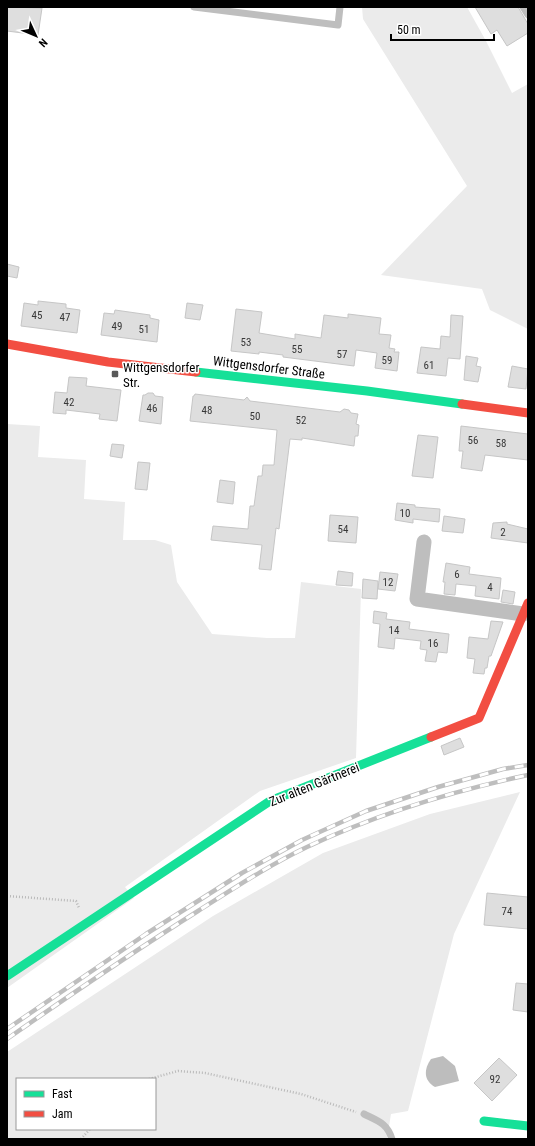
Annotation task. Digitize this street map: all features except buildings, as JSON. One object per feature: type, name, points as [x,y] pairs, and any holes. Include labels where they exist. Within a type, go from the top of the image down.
[{"type":"street","name":"Wittgensdorfer Straße","points":[[7,344],[108,362],[367,391],[528,413]]},
{"type":"street","name":"Zur alten Gärtnerei","points":[[7,976],[270,801],[479,718],[526,608],[417,600],[424,542]]},
{"type":"street","points":[[484,1121],[528,1126]]},
{"type":"lane","points":[[194,7],[338,25],[340,7]]},
{"type":"lane","points":[[523,7],[528,15]]},
{"type":"lane","points":[[364,1114],[384,1124],[392,1139]]},
{"type":"path","points":[[7,896],[76,901]]},
{"type":"path","points":[[153,1078],[178,1071],[205,1072],[301,1094],[364,1114]]},
{"type":"path","points":[[81,1139],[89,1130]]},
{"type":"shaded area","points":[[362,7],[467,7],[512,93],[528,84],[528,329],[490,310],[482,289],[381,275],[467,186],[363,19]]},
{"type":"shaded area","points":[[7,424],[40,426],[38,457],[86,460],[84,499],[125,502],[123,540],[155,540],[171,545],[177,582],[212,634],[267,638],[295,638],[301,582],[361,589],[356,758],[260,791],[125,887],[134,898],[7,988]]},
{"type":"shaded area","points":[[520,792],[454,934],[408,1111],[391,1114],[387,1139],[7,1139],[7,1052],[213,916],[323,853],[430,814]]},
{"type":"shaded area","points":[[443,1056],[455,1066],[459,1081],[435,1087],[428,1081],[426,1070],[431,1059]]},
{"type":"railway","points":[[7,1029],[146,934],[242,873],[302,840],[366,811],[438,787],[503,769],[528,765]]},
{"type":"railway","points":[[7,1039],[174,926],[251,878],[293,854],[334,835],[388,814],[472,788],[528,775]]},
{"type":"traffic: fast","points":[[196,372],[367,391],[462,404]]},
{"type":"traffic: fast","points":[[7,976],[270,801],[431,737]]},
{"type":"traffic: fast","points":[[484,1121],[528,1126]]},
{"type":"traffic: jam","points":[[7,344],[108,362],[196,372]]},
{"type":"traffic: jam","points":[[462,404],[528,413]]},
{"type":"traffic: jam","points":[[431,737],[479,718],[528,603]]},
{"type":"place","name":"Wittgensdorfer Str.","points":[[115,374]]}]
